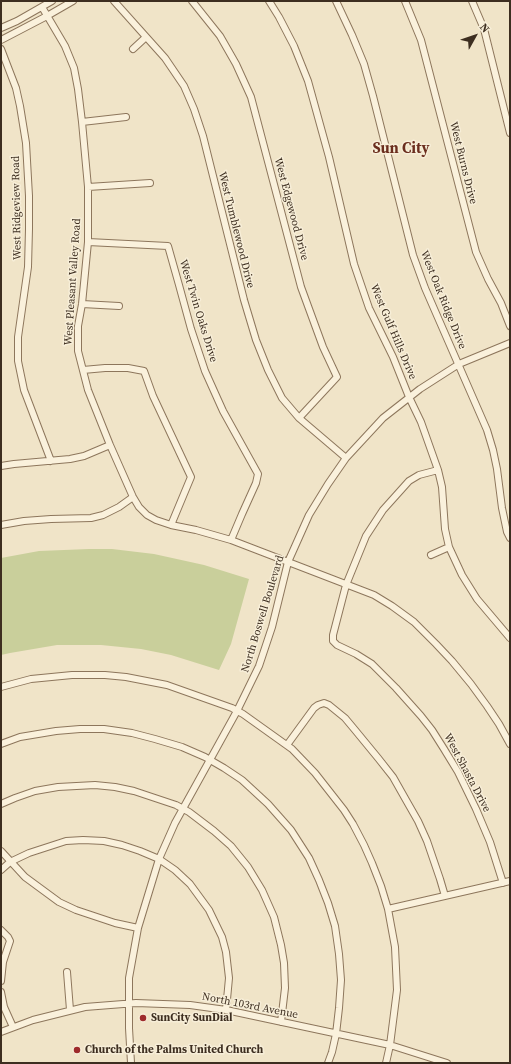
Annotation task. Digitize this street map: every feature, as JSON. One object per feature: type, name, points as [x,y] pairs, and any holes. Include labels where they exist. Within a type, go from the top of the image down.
[{"type":"street","points":[[1,28],[17,21],[52,1]]},
{"type":"street","points":[[1,40],[73,1]]},
{"type":"street","name":"West Tumblewood Drive","points":[[114,1],[165,58],[184,86],[194,109],[203,136],[244,300],[256,340],[268,370],[282,398],[298,418],[346,458]]},
{"type":"street","name":"West Edgewood Drive","points":[[192,1],[220,36],[236,64],[251,97],[301,287],[323,347],[336,377],[298,418]]},
{"type":"street","name":"West Gulf Hills Drive","points":[[268,1],[279,17],[294,46],[308,81],[329,157],[354,264],[369,308],[393,357],[421,422],[438,470],[442,487],[445,529],[449,547],[462,575],[477,599],[510,638]]},
{"type":"street","name":"West Oak Ridge Drive","points":[[336,1],[364,64],[413,255],[425,288],[487,430],[493,450],[502,508],[507,532],[510,538]]},
{"type":"street","name":"West Burns Drive","points":[[405,1],[421,40],[476,252],[501,303],[510,326]]},
{"type":"street","points":[[472,1],[484,29],[510,133]]},
{"type":"street","name":"West Pleasant Valley Road","points":[[42,7],[65,46],[74,68],[82,122],[88,187],[88,242],[82,304],[78,326],[78,352],[88,390],[110,445],[139,507],[147,515],[156,520],[231,540],[374,595],[392,606],[414,622],[436,644],[471,684],[499,724],[510,744]]},
{"type":"street","points":[[133,49],[146,37]]},
{"type":"street","name":"West Ridgeview Road","points":[[1,49],[19,100],[26,143],[29,196],[28,267],[18,337],[18,361],[24,390],[51,461]]},
{"type":"street","points":[[82,122],[126,117]]},
{"type":"street","points":[[88,187],[150,183]]},
{"type":"street","name":"West Twin Oaks Drive","points":[[88,242],[168,246],[180,285],[190,329],[205,371],[224,411],[258,474],[256,483],[231,540]]},
{"type":"street","points":[[82,304],[119,306]]},
{"type":"street","name":"North Boswell Boulevard","points":[[131,1063],[129,1036],[129,978],[138,928],[159,859],[183,809],[237,711],[259,666],[272,627],[288,562],[309,515],[346,458],[384,418],[432,380],[459,364],[510,343]]},
{"type":"street","points":[[83,370],[128,368],[144,371],[153,396],[192,477],[171,525]]},
{"type":"street","points":[[1,466],[84,456],[110,445]]},
{"type":"street","name":"West Shasta Drive","points":[[438,470],[419,475],[409,480],[383,510],[366,536],[346,585],[333,635],[333,641],[337,645],[372,664],[396,688],[432,730],[458,772],[476,809],[490,842],[503,883]]},
{"type":"street","points":[[1,525],[44,519],[91,518],[114,510],[133,497]]},
{"type":"street","points":[[431,555],[449,547]]},
{"type":"street","points":[[1,687],[31,679],[66,675],[105,675],[126,677],[166,685],[232,708],[287,745],[315,773],[344,810],[364,845],[381,886],[393,932],[397,990],[390,1045],[386,1063]]},
{"type":"street","points":[[287,745],[314,708],[318,705],[324,703],[329,705],[342,716],[393,777],[418,821],[427,841],[445,896]]},
{"type":"street","points":[[1,744],[20,737],[56,730],[80,729],[132,733],[182,747],[210,760],[242,780],[268,804],[291,830],[312,864],[328,903],[335,926],[339,954],[340,1008],[336,1034],[328,1063]]},
{"type":"street","points":[[1,804],[35,791],[58,787],[94,785],[115,787],[156,798],[183,809],[214,831],[231,846],[248,867],[262,890],[274,917],[284,963],[285,988],[281,1022]]},
{"type":"street","points":[[1,870],[10,862],[29,853],[66,841],[104,841],[140,851],[159,859],[176,870],[190,884],[209,910],[222,937],[226,952],[229,978],[226,1010]]},
{"type":"street","points":[[1,851],[25,877],[59,902],[76,910],[115,923],[138,928]]},
{"type":"street","points":[[388,909],[510,881]]},
{"type":"street","points":[[1,930],[8,936],[10,941],[3,962],[1,981]]},
{"type":"street","points":[[68,972],[70,1010]]},
{"type":"street","points":[[1,992],[4,1007],[13,1027]]},
{"type":"street","name":"North 103rd Avenue","points":[[1,1032],[33,1020],[70,1010],[129,1004],[190,1005],[226,1010],[390,1045],[445,1063]]},
{"type":"green space","points":[[112,549],[154,554],[204,565],[249,579],[231,644],[219,670],[171,655],[141,649],[101,645],[57,645],[1,655],[1,558],[39,551]]},
{"type":"place","name":"SunCity SunDial","points":[[143,1018]]},
{"type":"place","name":"Church of the Palms United Church","points":[[77,1050]]},
{"type":"district","name":"Sun City","points":[[401,149]]}]
